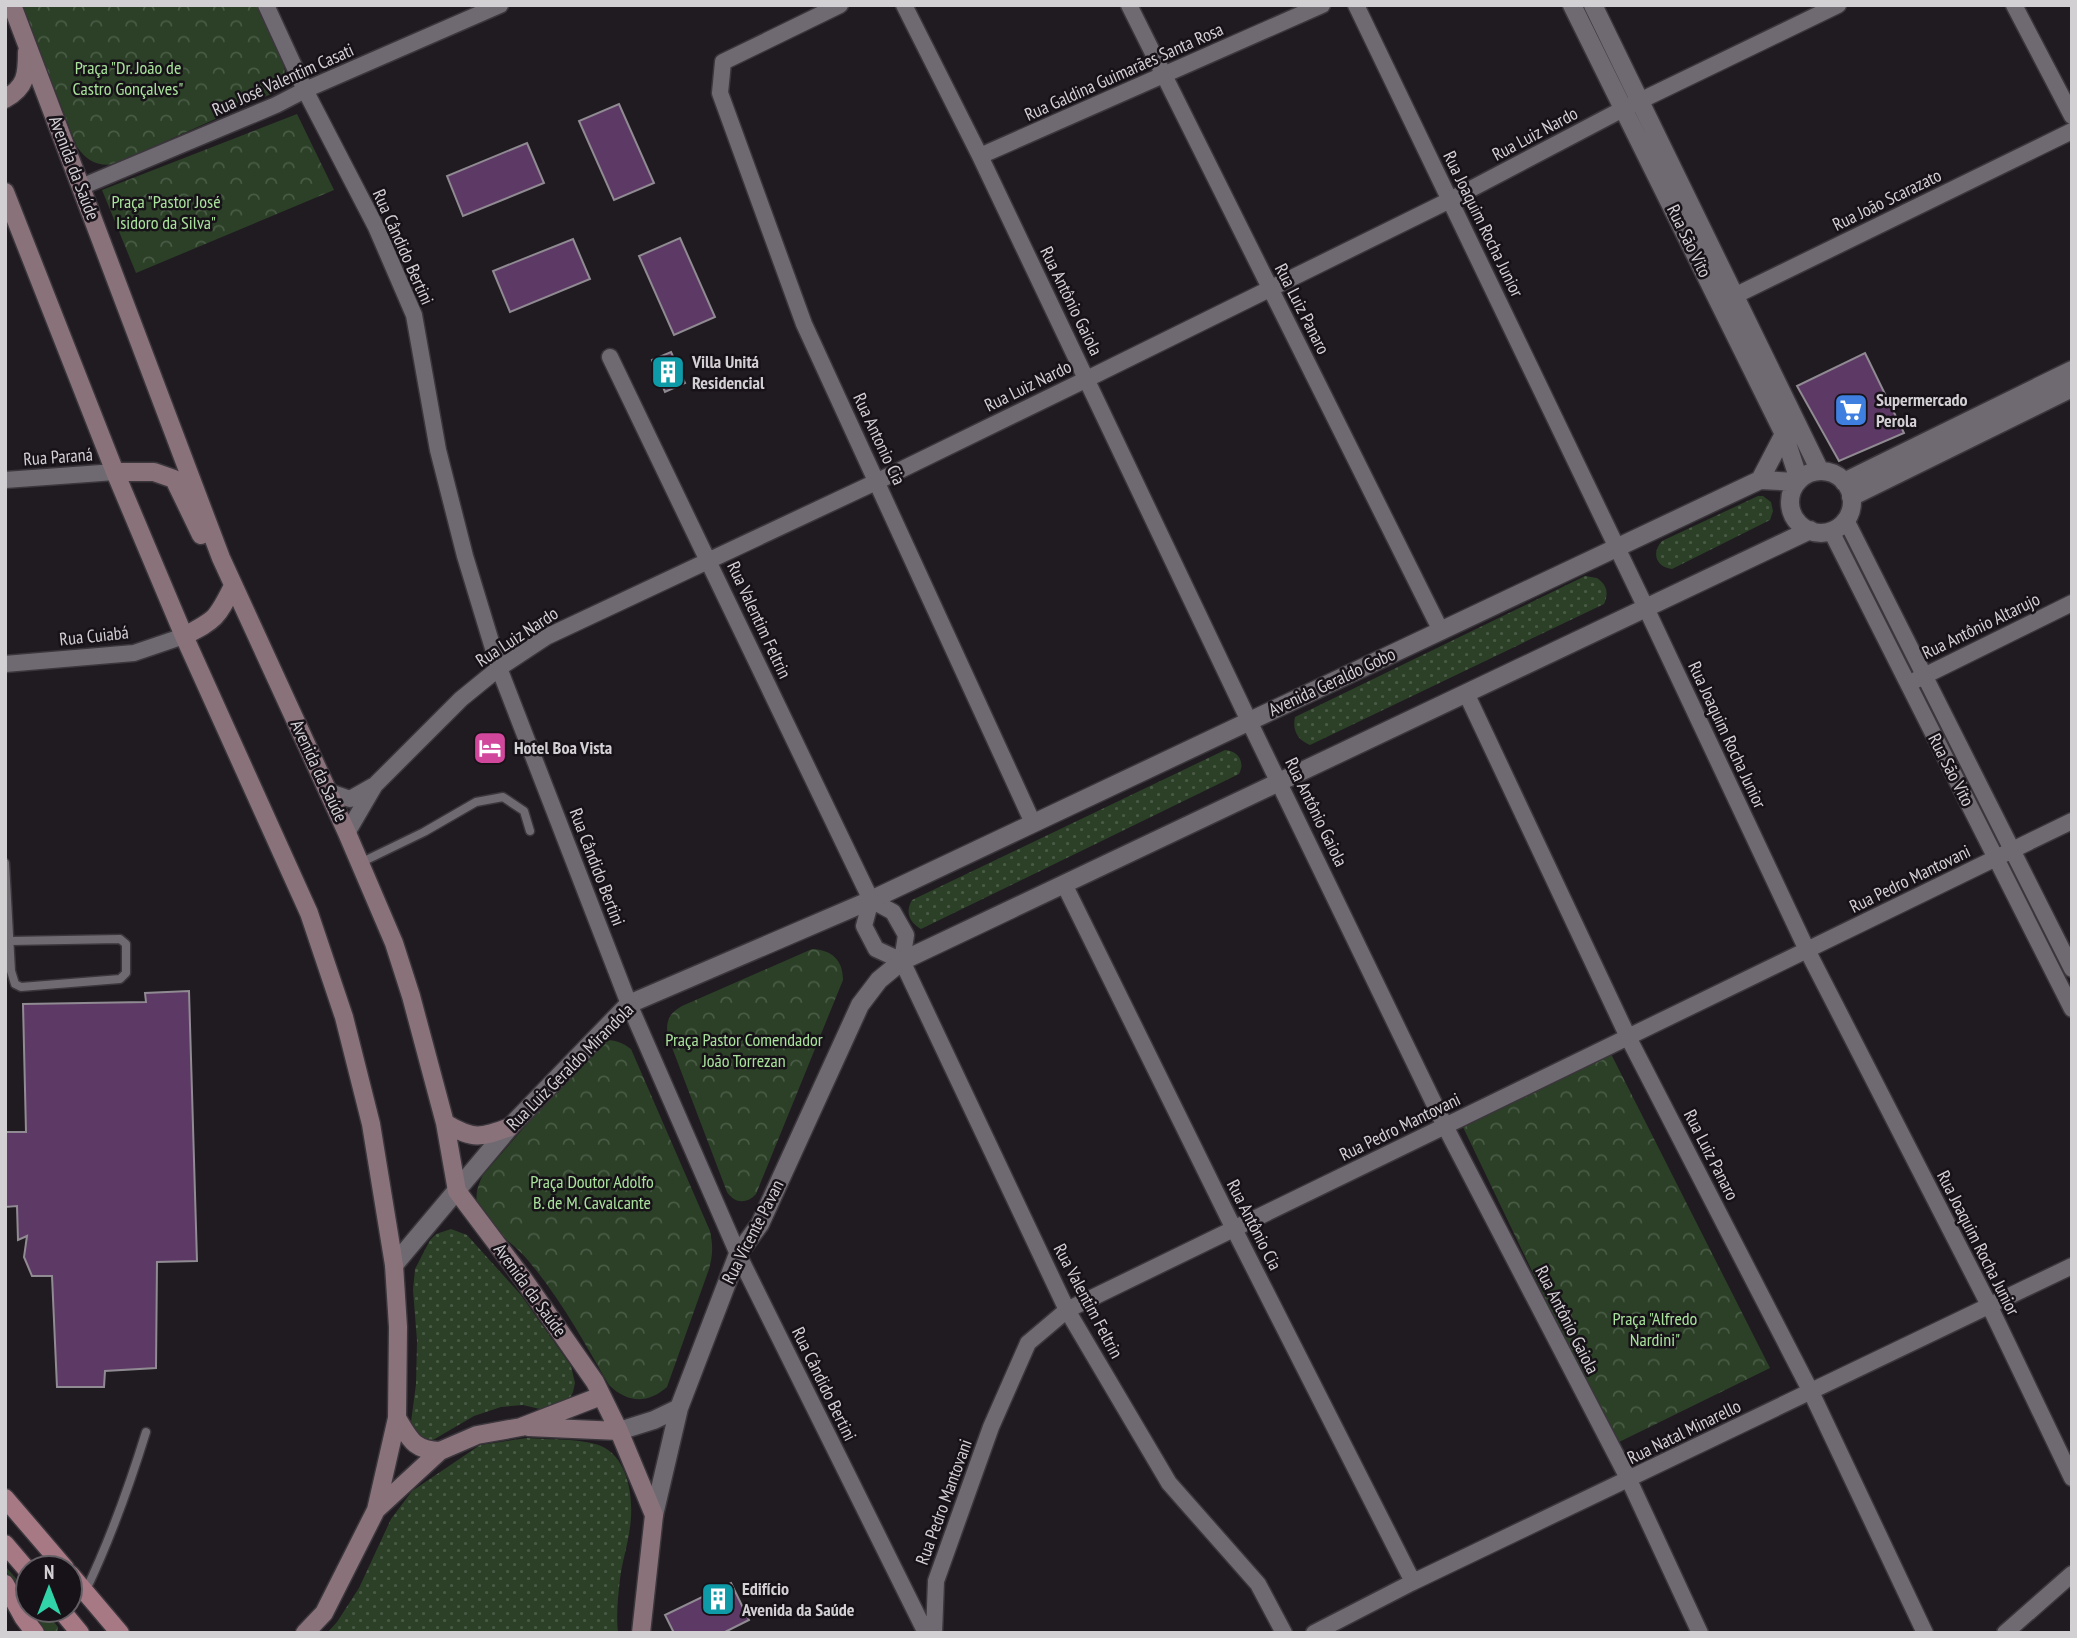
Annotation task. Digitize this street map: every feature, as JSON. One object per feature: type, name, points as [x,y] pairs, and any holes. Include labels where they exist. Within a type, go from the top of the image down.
[{"type":"main road","name":"Avenida da Saúde","points":[[12,5],[220,558],[347,833],[394,943],[445,1123],[457,1191],[524,1280],[595,1382],[620,1431],[654,1515]]},
{"type":"main road","points":[[5,99],[17,92],[27,71],[26,39]]},
{"type":"main road","points":[[5,192],[115,472],[184,636],[309,913],[344,1017],[371,1124],[394,1265],[398,1327],[397,1418],[376,1510],[324,1613],[305,1633]]},
{"type":"main road","points":[[115,472],[154,472],[174,479],[207,549],[220,558]]},
{"type":"main road","points":[[184,636],[210,623],[219,614],[233,586]]},
{"type":"main road","points":[[445,1123],[471,1136],[485,1136],[510,1127]]},
{"type":"main road","points":[[376,1510],[440,1451],[477,1435],[521,1427],[601,1396]]},
{"type":"main road","points":[[397,1418],[416,1446],[440,1451]]},
{"type":"main road","points":[[521,1427],[620,1431]]},
{"type":"main road","points":[[5,1498],[53,1554]]},
{"type":"main road","points":[[641,1633],[654,1515]]},
{"type":"main road","points":[[5,1584],[35,1633]]},
{"type":"main road","points":[[85,1592],[121,1633]]},
{"type":"main road","points":[[81,1633],[104,1614]]},
{"type":"street","name":"Rua Cândido Bertini","points":[[266,5],[305,90],[376,227],[414,315],[438,450],[465,556],[499,668],[629,1004],[738,1254],[926,1633]]},
{"type":"street","name":"Rua José Valentim Casati","points":[[81,187],[276,105],[500,5]]},
{"type":"street","name":"Rua Antonio Cia","points":[[840,5],[723,62],[720,93],[800,311],[1033,823]]},
{"type":"street","name":"Rua Antônio Gaiola","points":[[904,5],[980,156],[1445,1126],[1629,1480],[1700,1633]]},
{"type":"street","name":"Rua Luiz Panaro","points":[[1129,5],[1441,631]]},
{"type":"street","name":"Rua Galdina Guimarães Santa Rosa","points":[[980,156],[1322,5]]},
{"type":"street","name":"Rua Joaquim Rocha Junior","points":[[1356,5],[1807,950],[1989,1305],[2072,1478]]},
{"type":"street","name":"Rua São Vito","points":[[1572,5],[1631,105],[1727,300],[1820,471]]},
{"type":"street","name":"Rua São Vito","points":[[1593,5],[1631,105]]},
{"type":"street","name":"Rua Luiz Nardo","points":[[347,833],[375,785],[461,699],[499,668],[546,637],[878,481],[1087,379],[1450,200],[1631,105],[1838,5]]},
{"type":"street","points":[[2014,5],[2072,116]]},
{"type":"street","name":"Rua João Scarazato","points":[[1727,300],[2072,131]]},
{"type":"street","name":"Rua São Vito","points":[[1727,300],[1784,434],[1798,481]]},
{"type":"street","name":"Rua Valentim Feltrin","points":[[610,357],[871,900],[893,912],[906,935],[902,961],[1067,1310],[1169,1483],[1258,1584],[1284,1633]]},
{"type":"street","points":[[1848,489],[2072,370]]},
{"type":"street","points":[[1848,489],[2072,388]]},
{"type":"street","points":[[1760,481],[1784,434]]},
{"type":"street","points":[[1820,471],[1833,474],[1848,489],[1851,509],[1846,520],[1831,531],[1820,533],[1801,526],[1791,509],[1792,490],[1798,481],[1812,472],[1820,471]]},
{"type":"street","name":"Rua Paraná","points":[[5,480],[115,472]]},
{"type":"street","name":"Avenida Geraldo Gobo","points":[[871,900],[1760,481],[1798,481]]},
{"type":"street","name":"Rua São Vito","points":[[1846,520],[2072,970]]},
{"type":"street","points":[[871,900],[864,926],[876,949],[902,961],[1810,530]]},
{"type":"street","name":"Rua São Vito","points":[[1831,531],[2072,1009]]},
{"type":"street","name":"Rua Antônio Altarujo","points":[[1908,684],[2072,603]]},
{"type":"street","name":"Rua Cuiabá","points":[[5,664],[134,653],[184,636]]},
{"type":"street","name":"Rua Luiz Panaro","points":[[1466,693],[1628,1037],[1811,1392],[1925,1633]]},
{"type":"street","name":"Rua Luiz Nardo","points":[[327,790],[350,799],[375,785]]},
{"type":"street","name":"Rua Pedro Mantovani","points":[[934,1633],[936,1581],[991,1427],[1028,1343],[1067,1310],[2072,821]]},
{"type":"street","name":"Rua Antônio Cia","points":[[1064,884],[1234,1229],[1413,1582]]},
{"type":"street","name":"Rua Luiz Geraldo Mirandola","points":[[394,1265],[510,1127],[629,1004],[871,900]]},
{"type":"street","name":"Rua Vicente Pavan","points":[[654,1515],[679,1408],[738,1254],[760,1224],[860,1005],[879,980],[902,961]]},
{"type":"street","name":"Rua Natal Minarello","points":[[1314,1633],[1413,1582],[2072,1266]]},
{"type":"street","points":[[620,1431],[654,1420],[679,1408]]},
{"type":"street","points":[[2005,1633],[2072,1574]]},
{"type":"lane","points":[[360,863],[424,832],[476,802],[503,796],[524,811],[530,831]]},
{"type":"lane","points":[[5,863],[11,971],[15,984],[21,986],[120,979],[126,973],[126,944],[120,939],[10,941]]},
{"type":"lane","points":[[85,1592],[108,1544],[146,1433]]},
{"type":"green space","name":"Praça \"Dr. João de Castro Gonçalves\"","points":[[22,5],[257,5],[283,62],[283,83],[280,90],[115,164],[98,164],[77,147]]},
{"type":"green space","name":"Praça \"Pastor José Isidoro da Silva\"","points":[[297,114],[334,190],[136,273],[102,190]]},
{"type":"green space","points":[[1758,496],[1771,502],[1773,511],[1770,520],[1672,569],[1662,565],[1657,559],[1657,550],[1662,541]]},
{"type":"green space","points":[[1585,576],[1597,578],[1603,583],[1607,593],[1604,604],[1310,745],[1297,734],[1294,727],[1295,717]]},
{"type":"green space","points":[[1225,750],[1234,752],[1240,758],[1239,774],[921,929],[911,920],[909,909],[912,900]]},
{"type":"green space","name":"Praça Pastor Comendador João Torrezan","points":[[812,949],[825,951],[835,957],[841,967],[843,980],[756,1194],[749,1200],[737,1201],[727,1192],[668,1037],[668,1022],[671,1015],[682,1006]]},
{"type":"green space","name":"Praça Doutor Adolfo B. de M. Cavalcante","points":[[605,1040],[619,1042],[631,1049],[712,1241],[709,1269],[667,1387],[645,1399],[630,1398],[609,1385],[549,1288],[521,1253],[482,1216],[477,1201],[477,1190],[483,1175],[596,1044]]},
{"type":"green space","name":"Praça \"Alfredo Nardini\"","points":[[1609,1050],[1770,1368],[1615,1444],[1462,1125]]},
{"type":"green space","points":[[451,1229],[467,1235],[521,1295],[571,1366],[575,1383],[569,1400],[544,1410],[523,1405],[501,1407],[474,1416],[429,1440],[419,1436],[411,1422],[416,1384],[417,1341],[413,1290],[415,1269],[430,1240],[436,1234]]},
{"type":"green space","points":[[527,1438],[593,1443],[610,1452],[624,1470],[630,1493],[631,1516],[619,1586],[618,1633],[327,1633],[359,1588],[391,1519],[412,1491],[480,1445]]},
{"type":"green space","points":[[5,1566],[14,1576],[14,1587]]},
{"type":"green space","points":[[34,1624],[56,1624],[58,1627],[57,1633],[41,1633]]},
{"type":"building","points":[[619,104],[654,183],[614,200],[579,121]]},
{"type":"building","points":[[527,143],[544,183],[463,216],[447,176]]},
{"type":"building","points":[[680,238],[715,317],[674,335],[639,256]]},
{"type":"building","points":[[573,239],[590,279],[510,312],[493,271]]},
{"type":"building","name":"Villa Unitá Residencial","points":[[671,352],[685,383],[665,392],[652,360]]},
{"type":"building","name":"Supermercado Perola","points":[[1865,353],[1904,433],[1839,461],[1797,386]]},
{"type":"building","points":[[189,991],[197,1261],[157,1262],[156,1368],[105,1371],[104,1387],[57,1387],[52,1276],[32,1276],[24,1257],[27,1236],[18,1240],[17,1206],[5,1207],[5,1132],[26,1132],[23,1004],[146,1002],[145,993]]},
{"type":"building","name":"Edifício Avenida da Saúde","points":[[731,1583],[749,1620],[723,1633],[674,1633],[665,1615]]},
{"type":"place","name":"Villa Unitá Residencial","points":[[668,372]]},
{"type":"place","name":"Supermercado Perola","points":[[1851,410]]},
{"type":"place","name":"Hotel Boa Vista","points":[[490,748]]},
{"type":"place","name":"Edifício Avenida da Saúde","points":[[718,1599]]}]
